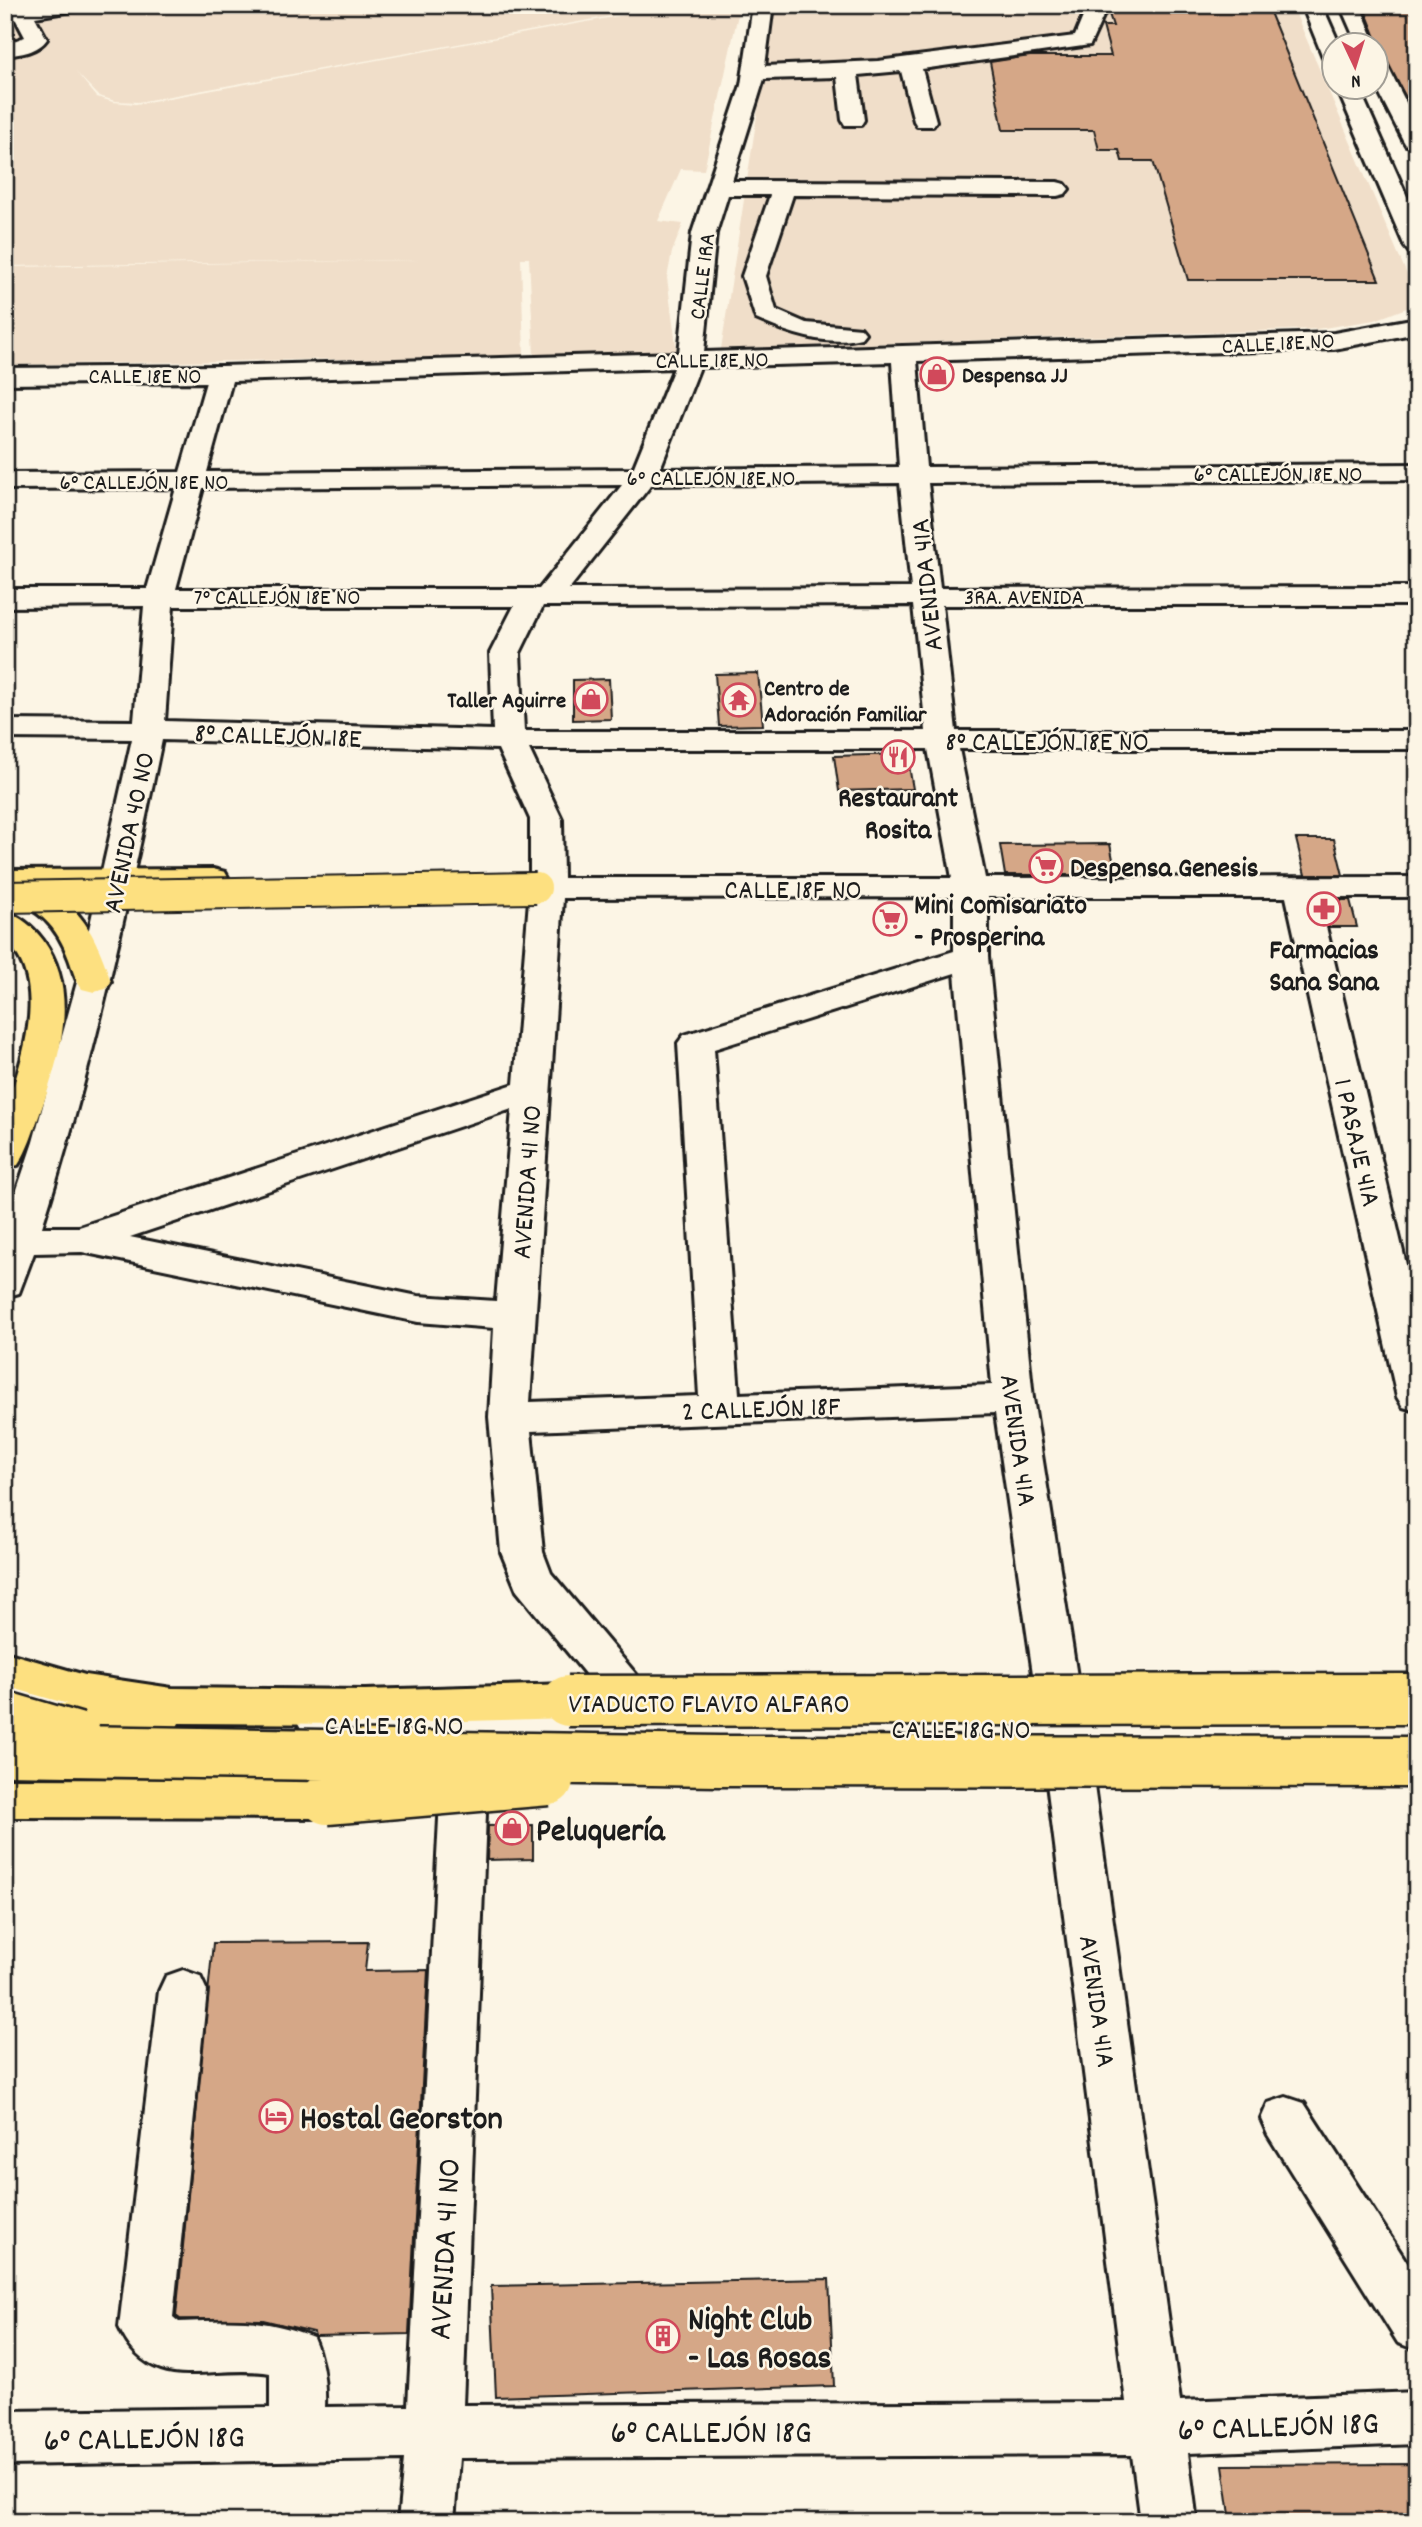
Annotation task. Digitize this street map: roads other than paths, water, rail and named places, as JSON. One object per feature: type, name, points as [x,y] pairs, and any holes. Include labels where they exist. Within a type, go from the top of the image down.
[{"type":"main road","points":[[5,880],[446,876],[542,888]]},
{"type":"main road","points":[[5,897],[542,888]]},
{"type":"main road","points":[[5,889],[29,894],[53,905],[81,940],[94,982]]},
{"type":"main road","points":[[5,922],[33,949],[43,975],[48,1001],[44,1034],[33,1081],[5,1157]]},
{"type":"main road","name":"VIADUCTO FLAVIO ALFARO","points":[[5,1669],[85,1692],[172,1705],[365,1707],[568,1701],[1417,1699]]},
{"type":"main road","points":[[5,1720],[68,1737],[190,1738]]},
{"type":"main road","name":"VIADUCTO FLAVIO ALFARO","points":[[5,1750],[190,1738],[719,1761],[1417,1762]]},
{"type":"main road","points":[[5,1798],[327,1799],[500,1785],[719,1761]]},
{"type":"street","points":[[14,14],[77,5]]},
{"type":"street","name":"CALLE 1RA","points":[[539,599],[643,477],[691,359],[704,233],[754,73],[763,5]]},
{"type":"street","points":[[754,73],[847,70],[910,64],[1083,41],[1095,12],[1091,5]]},
{"type":"street","points":[[1312,5],[1324,32]]},
{"type":"street","points":[[1350,5],[1361,32]]},
{"type":"street","points":[[5,50],[21,48],[37,38],[14,14]]},
{"type":"street","points":[[910,64],[925,121]]},
{"type":"street","points":[[847,70],[853,120]]},
{"type":"street","points":[[1390,91],[1414,140]]},
{"type":"street","points":[[1356,102],[1406,196],[1417,247]]},
{"type":"street","points":[[719,188],[1057,189]]},
{"type":"street","points":[[784,189],[754,276],[765,314],[802,330],[846,334],[1164,324]]},
{"type":"street","name":"CALLE 18E NO","points":[[5,376],[221,374],[1334,341],[1417,325]]},
{"type":"street","name":"AVENIDA 41A","points":[[904,355],[913,475],[942,740],[971,888],[971,957],[1013,1398],[1063,1728],[1169,2522]]},
{"type":"street","name":"AVENIDA 40 NO","points":[[5,1284],[51,1142],[94,982],[149,730],[159,597],[221,374]]},
{"type":"street","name":"6° CALLEJÓN 18E NO","points":[[5,481],[1417,472]]},
{"type":"street","name":"3RA. AVENIDA","points":[[539,599],[1417,596]]},
{"type":"street","name":"7° CALLEJÓN 18E NO","points":[[5,598],[539,599]]},
{"type":"street","name":"AVENIDA 41 NO","points":[[539,599],[505,653],[509,740],[546,819],[532,1090],[509,1417],[522,1552],[533,1580],[657,1728]]},
{"type":"street","name":"8° CALLEJÓN 18E","points":[[5,729],[149,730],[509,740]]},
{"type":"street","name":"8° CALLEJÓN 18E NO","points":[[509,740],[1417,740]]},
{"type":"street","name":"1 PASAJE 41A","points":[[1300,887],[1417,1397]]},
{"type":"street","name":"CALLE 18F NO","points":[[542,888],[1417,887]]},
{"type":"street","points":[[720,1409],[696,1043],[971,957]]},
{"type":"street","points":[[81,1240],[532,1090]]},
{"type":"street","points":[[20,1240],[81,1240],[418,1309],[514,1316]]},
{"type":"street","name":"2 CALLEJÓN 18F","points":[[509,1417],[1013,1398]]},
{"type":"street","name":"CALLE 18G NO","points":[[5,1685],[62,1704],[190,1738],[466,1724],[657,1728],[1063,1728],[1417,1724]]},
{"type":"street","name":"AVENIDA 41 NO","points":[[426,2522],[434,2432],[466,1724]]},
{"type":"street","points":[[183,1991],[146,2327],[169,2348],[261,2346],[281,2349],[294,2355],[299,2385],[296,2435]]},
{"type":"street","points":[[1286,2119],[1417,2325]]},
{"type":"street","name":"6° CALLEJÓN 18G","points":[[5,2438],[434,2432],[1157,2428],[1417,2418]]},
{"type":"place","name":"Despensa JJ","points":[[937,374]]},
{"type":"place","name":"Taller Aguirre","points":[[591,699]]},
{"type":"place","name":"Centro de Adoración Familiar","points":[[739,700]]},
{"type":"place","name":"Restaurant Rosita","points":[[898,757]]},
{"type":"place","name":"Despensa Genesis","points":[[1046,866]]},
{"type":"place","name":"Farmacias Sana Sana","points":[[1324,909]]},
{"type":"place","name":"Mini Comisariato - Prosperina","points":[[890,919]]},
{"type":"place","name":"Peluquería","points":[[512,1828]]},
{"type":"place","name":"Hostal Georston","points":[[276,2116]]},
{"type":"place","name":"Night Club - Las Rosas","points":[[663,2336]]}]
